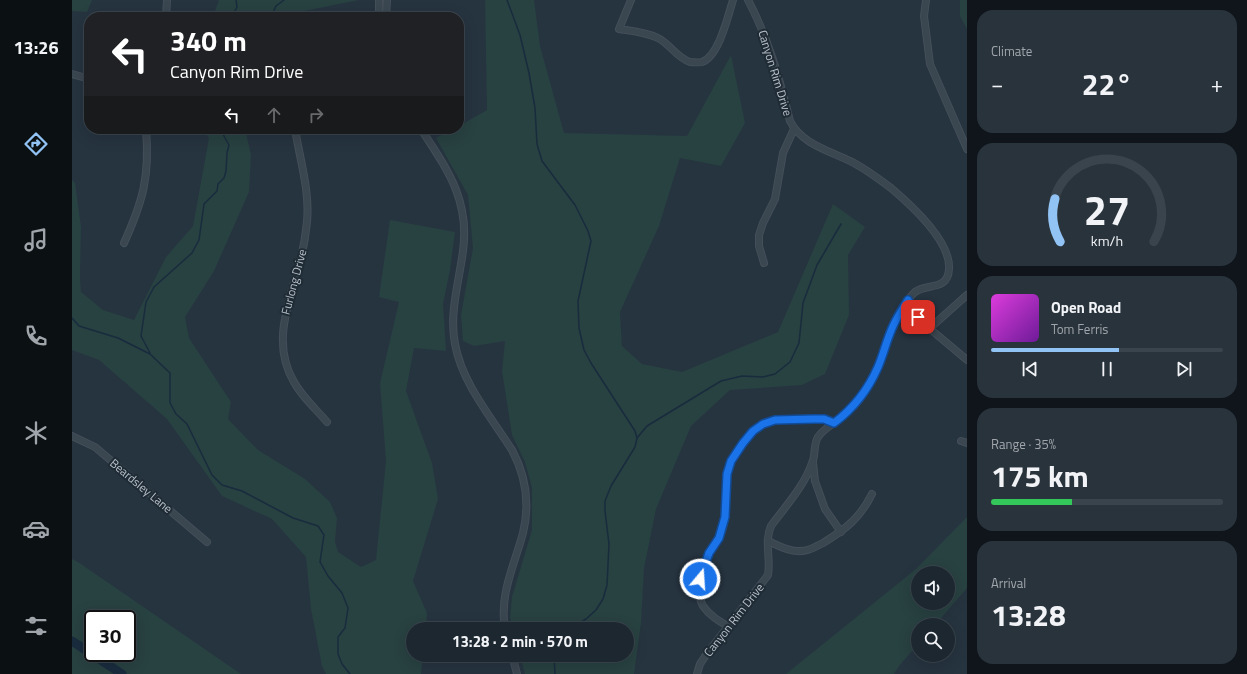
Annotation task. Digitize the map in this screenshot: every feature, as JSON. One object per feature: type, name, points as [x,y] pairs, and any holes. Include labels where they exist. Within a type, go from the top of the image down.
[{"type":"street","points":[[166,12],[167,0]]},
{"type":"street","points":[[379,12],[380,0]]},
{"type":"street","points":[[386,12],[387,0]]},
{"type":"street","points":[[631,0],[619,28],[649,34],[659,39],[690,62],[702,62],[709,57],[716,48],[733,0]]},
{"type":"street","name":"Canyon Rim Drive","points":[[697,674],[700,664],[706,655],[768,575],[768,531],[800,486],[813,462],[814,447],[818,437],[848,412],[859,400],[878,368],[894,323],[908,300],[916,292],[924,288],[935,287],[943,283],[948,276],[949,262],[946,250],[930,225],[876,176],[804,139],[794,129],[790,120],[776,66],[760,24],[748,0]]},
{"type":"street","points":[[926,0],[924,16],[930,64],[967,149]]},
{"type":"street","points":[[72,74],[84,77]]},
{"type":"street","points":[[764,262],[759,246],[759,235],[763,223],[775,199],[783,153],[794,129]]},
{"type":"street","points":[[124,243],[139,208],[144,190],[147,163],[146,134]]},
{"type":"street","name":"Furlong Drive","points":[[296,134],[306,190],[307,222],[300,262],[285,312],[282,328],[282,343],[286,365],[294,382],[327,422]]},
{"type":"street","points":[[423,134],[450,176],[460,200],[464,220],[463,251],[453,311],[454,335],[459,362],[468,383],[512,450],[524,482],[526,515],[523,534],[511,568],[505,591],[502,612],[504,622]]},
{"type":"street","points":[[930,328],[967,295]]},
{"type":"street","points":[[908,300],[918,317],[967,360]]},
{"type":"street","points":[[729,627],[714,618],[702,605],[699,592],[700,579],[705,562],[719,538],[725,517],[727,474],[731,461],[753,431],[763,424],[775,420],[814,419],[824,419],[834,423]]},
{"type":"street","name":"Beardsley Lane","points":[[72,436],[96,448],[207,542]]},
{"type":"street","points":[[813,462],[815,481],[825,509],[841,532]]},
{"type":"street","points":[[768,541],[790,550],[805,551],[813,549],[841,532],[858,516],[872,494]]},
{"type":"street","points":[[514,662],[517,674]]},
{"type":"green space","points":[[72,0],[92,0],[87,12],[72,11]]},
{"type":"green space","points":[[219,0],[359,0],[299,12],[215,12]]},
{"type":"green space","points":[[485,0],[534,0],[540,46],[564,133],[687,136],[731,55],[745,123],[721,166],[680,158],[659,226],[620,312],[622,346],[642,364],[682,372],[778,332],[833,204],[865,227],[848,255],[849,315],[825,374],[802,385],[730,390],[691,426],[656,509],[644,568],[641,623],[634,674],[525,674],[522,662],[634,662],[634,622],[511,622],[510,618],[512,597],[532,530],[532,488],[525,462],[512,435],[502,371],[505,341],[474,346],[463,341],[461,315],[473,248],[468,195],[436,138],[444,134],[464,134],[464,123],[487,110]]},
{"type":"green space","points":[[960,0],[967,0],[967,29],[960,16]]},
{"type":"green space","points":[[206,134],[246,134],[251,155],[249,192],[214,271],[185,317],[189,338],[231,402],[228,419],[258,450],[305,479],[330,502],[337,518],[335,542],[338,552],[361,567],[376,560],[386,461],[380,383],[399,302],[379,297],[390,220],[455,232],[450,270],[443,304],[446,351],[414,348],[406,391],[432,463],[438,499],[413,581],[427,613],[426,622],[406,622],[406,662],[422,662],[421,674],[326,674],[322,666],[311,609],[306,557],[272,519],[222,496],[167,419],[99,360],[72,350],[72,180],[75,183],[81,227],[81,292],[103,310],[134,320],[166,257],[193,226],[209,138]]},
{"type":"green space","points":[[967,517],[967,588],[955,602],[955,566],[919,566]]},
{"type":"green space","points":[[72,559],[78,562],[241,674],[72,674]]},
{"type":"green space","points":[[911,573],[911,610],[948,610],[941,618],[911,618],[911,652],[894,674],[786,674]]},
{"type":"waterway","points":[[234,12],[237,7],[236,0]]},
{"type":"waterway","points":[[273,12],[276,6],[284,0]]},
{"type":"waterway","points":[[507,0],[520,35],[529,73],[535,108],[537,144],[542,161],[575,205],[588,231],[591,241],[578,301],[579,328],[584,350],[635,431],[637,438],[635,447],[611,486],[605,501],[609,544],[607,585],[603,599],[596,610],[581,622]]},
{"type":"waterway","points":[[150,353],[141,336],[146,302],[154,287],[192,253],[199,240],[204,204],[217,191],[218,184],[224,178],[226,171],[229,145],[223,134]]},
{"type":"waterway","points":[[637,438],[647,426],[721,381],[742,376],[763,377],[775,374],[790,362],[799,343],[803,303],[817,265],[841,224]]},
{"type":"waterway","points":[[72,318],[79,326],[118,338],[150,354],[170,373],[170,403],[176,414],[187,424],[212,475],[222,485],[242,491],[293,518],[318,526],[324,535],[320,562],[328,576],[342,593],[348,608],[345,628],[338,637],[338,654],[342,664],[350,674]]},
{"type":"waterway","points":[[72,641],[122,674]]},
{"type":"waterway","points":[[554,662],[555,674]]},
{"type":"route","points":[[700,579],[709,553],[719,538],[725,517],[727,474],[731,461],[743,443],[753,431],[763,424],[775,420],[824,419],[834,423],[848,412],[859,400],[867,387],[878,368],[894,323],[908,300],[918,317]]}]
